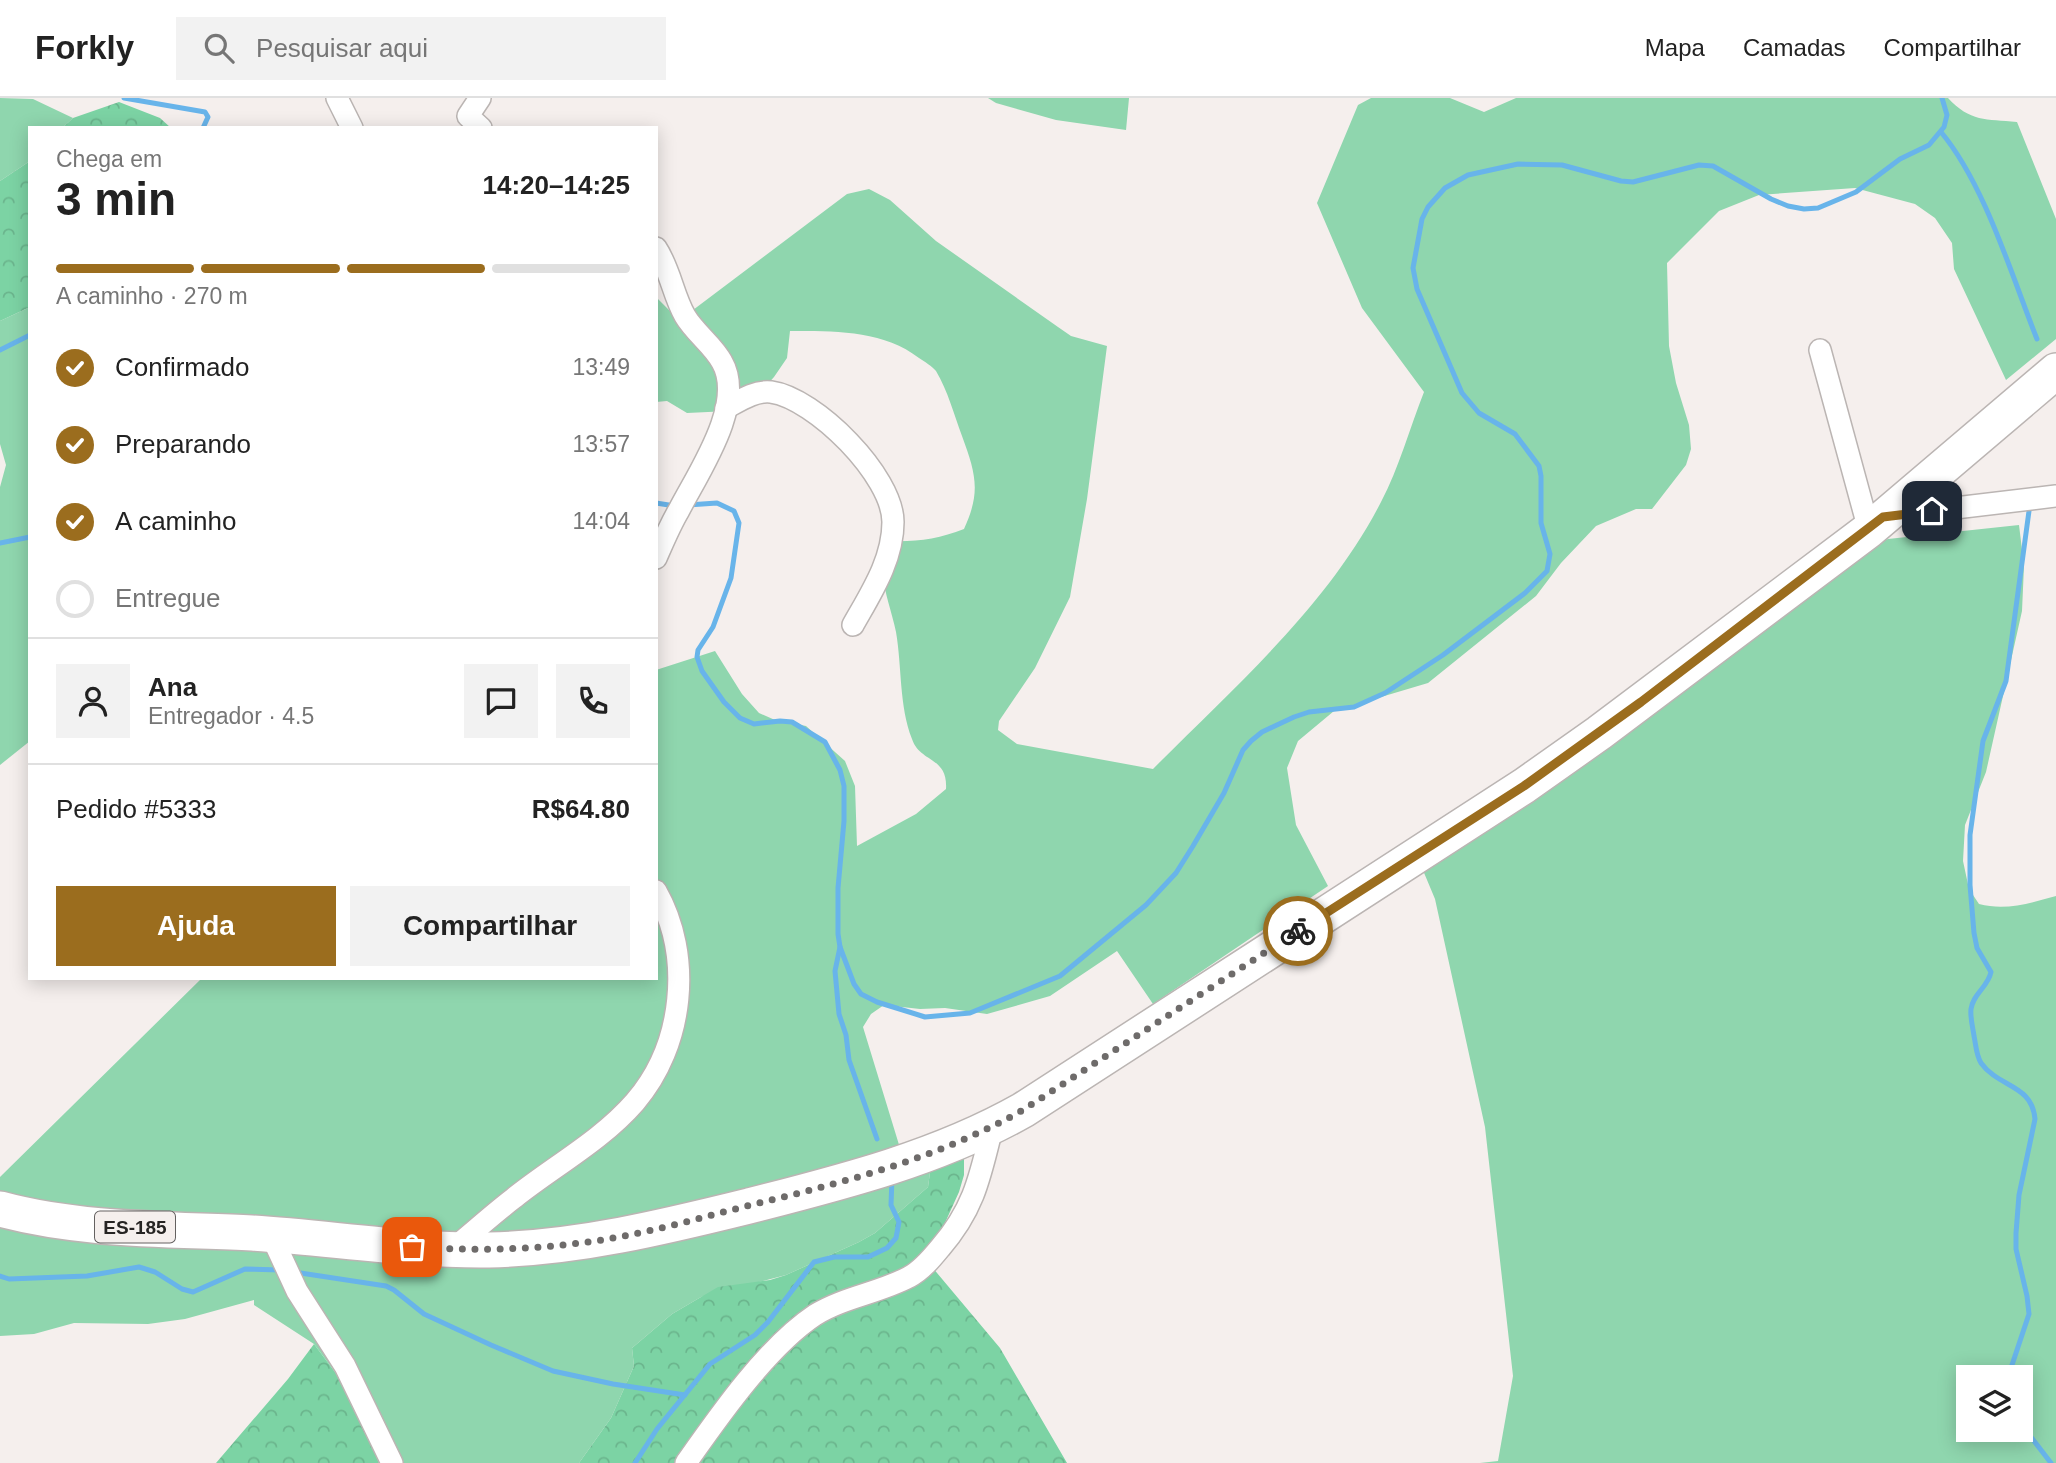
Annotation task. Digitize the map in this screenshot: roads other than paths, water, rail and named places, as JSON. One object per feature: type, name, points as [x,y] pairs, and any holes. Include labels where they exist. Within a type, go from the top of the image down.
[{"type":"main road","name":"ES-185","points":[[0,1209],[75,1223],[452,1250],[535,1247],[637,1233],[831,1185],[930,1155],[992,1128],[1023,1110],[1524,786],[1621,717],[1876,523],[2056,371]]},
{"type":"street","points":[[337,98],[351,126]]},
{"type":"street","points":[[658,554],[721,430],[726,408],[727,374],[722,360],[686,318],[659,255]]},
{"type":"street","points":[[1820,350],[1876,523],[2056,496]]},
{"type":"street","points":[[726,408],[755,393],[769,391],[785,396],[838,430],[885,490],[893,522],[885,565],[853,625]]},
{"type":"street","points":[[452,1250],[513,1198],[611,1125],[637,1099],[652,1077],[671,1031],[679,992],[675,938],[658,895]]},
{"type":"street","points":[[686,1463],[715,1421],[794,1331],[817,1314],[840,1302],[909,1277],[933,1256],[953,1234],[970,1206],[992,1128]]},
{"type":"street","points":[[271,1235],[297,1291],[345,1366],[392,1463]]},
{"type":"waterway","points":[[124,98],[205,112],[208,117],[204,126]]},
{"type":"waterway","points":[[688,505],[717,503],[734,511],[739,523],[731,578],[713,627],[698,650],[697,657],[702,671],[724,702],[740,718],[754,724],[792,722],[825,742],[840,770],[844,786],[844,821],[838,888],[838,934],[854,984],[861,994],[877,1002],[925,1017],[970,1013],[1060,976],[1146,905],[1176,873],[1224,793],[1243,750],[1262,732],[1309,712],[1354,707],[1385,693],[1443,655],[1525,593],[1547,571],[1550,554],[1541,523],[1539,466],[1515,434],[1479,413],[1462,393],[1417,289],[1413,268],[1422,219],[1428,207],[1445,188],[1468,175],[1518,164],[1562,165],[1633,182],[1699,165],[1713,166],[1788,206],[1818,208],[1856,192],[1900,159],[1929,145],[1944,127],[1947,115],[1942,98]]},
{"type":"waterway","points":[[1941,132],[1957,153],[1984,204],[2037,339]]},
{"type":"waterway","points":[[0,350],[28,336]]},
{"type":"waterway","points":[[658,503],[675,506]]},
{"type":"waterway","points":[[2012,1365],[2029,1314],[2016,1249],[2016,1233],[2019,1195],[2035,1119],[2028,1099],[1988,1071],[1977,1053],[1971,1009],[1991,972],[1977,948],[1974,933],[1970,835],[1983,741],[2006,681],[2029,511]]},
{"type":"waterway","points":[[0,543],[28,537]]},
{"type":"waterway","points":[[840,947],[835,971],[839,1014],[846,1035],[849,1060],[877,1139]]},
{"type":"waterway","points":[[635,1463],[657,1429],[710,1364],[755,1335],[814,1262],[834,1257],[868,1257],[887,1248],[896,1238],[899,1222],[891,1205],[892,1178]]},
{"type":"waterway","points":[[0,1276],[9,1279],[87,1276],[139,1267],[155,1272],[182,1289],[193,1292],[245,1269],[281,1270]]},
{"type":"waterway","points":[[294,1272],[386,1286],[424,1314],[553,1371],[685,1395]]},
{"type":"waterway","points":[[2033,1440],[2051,1463]]}]
